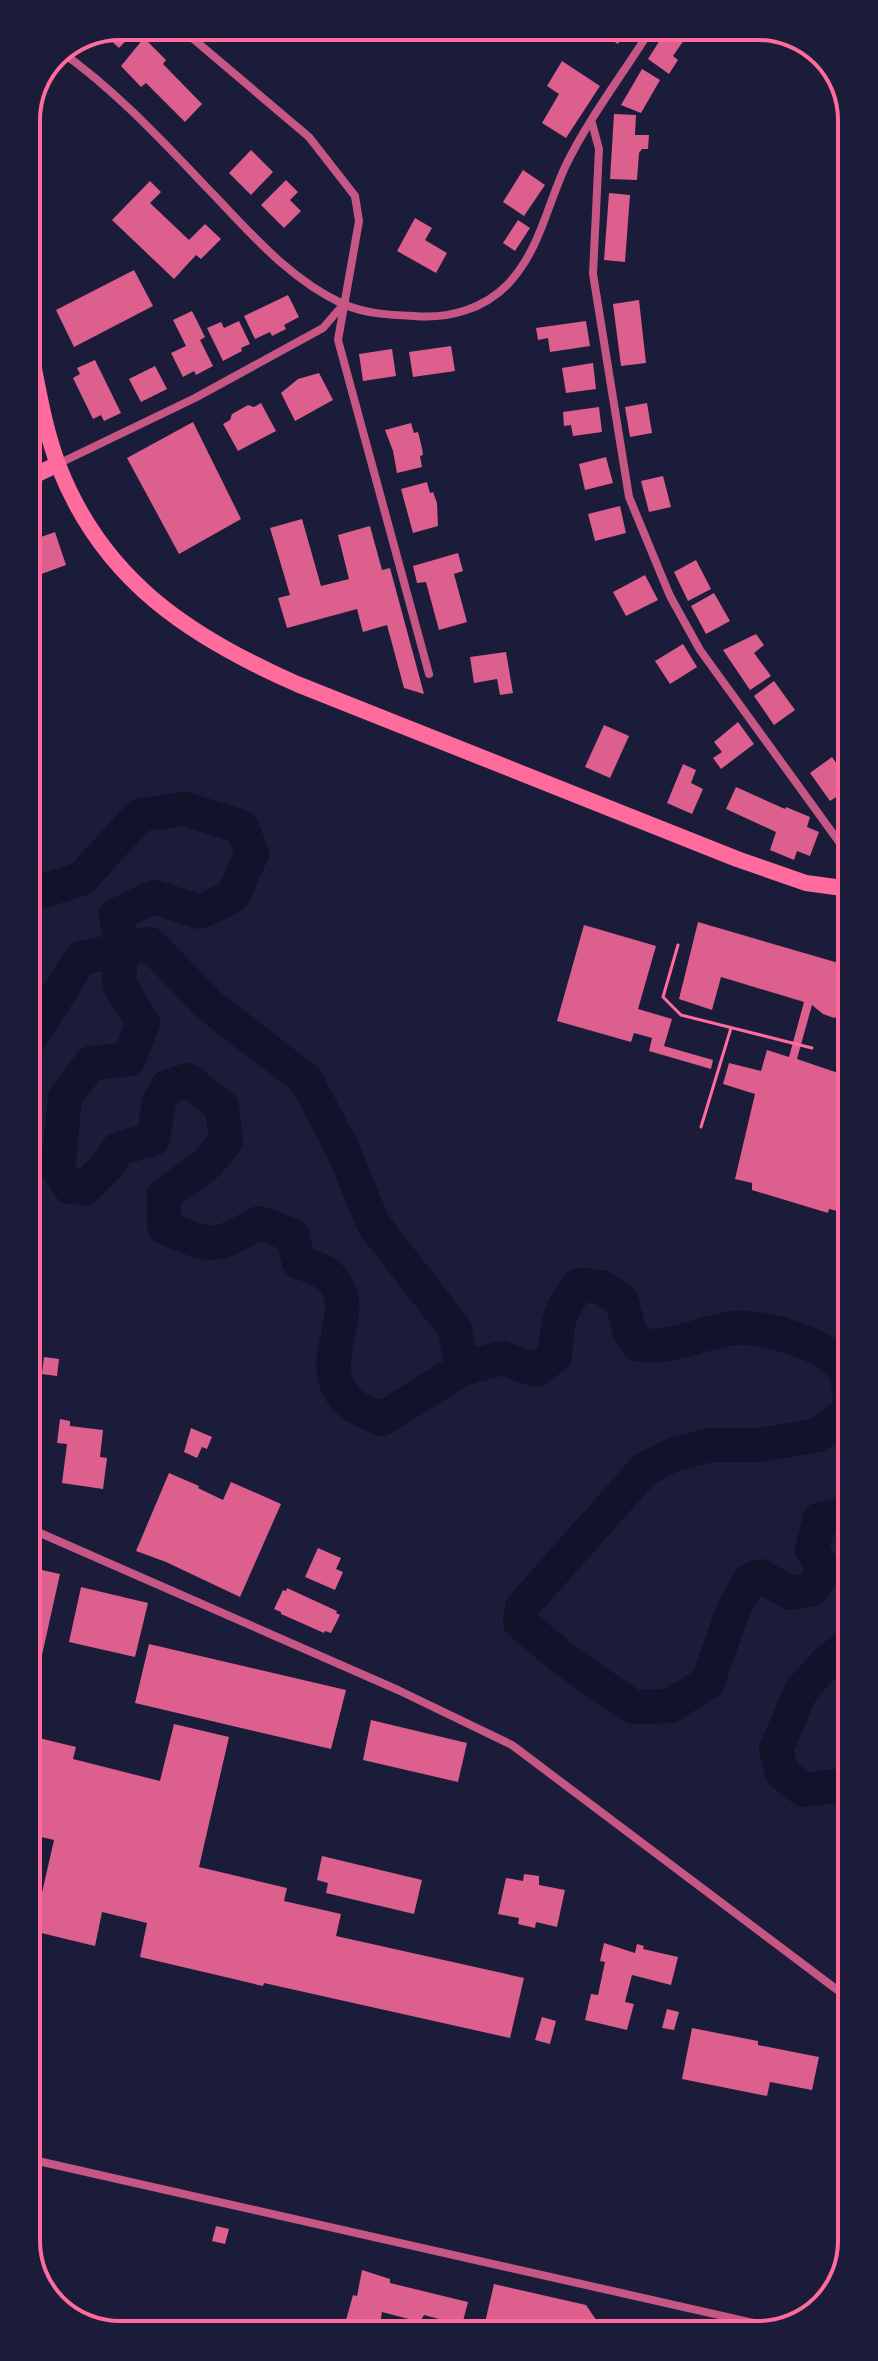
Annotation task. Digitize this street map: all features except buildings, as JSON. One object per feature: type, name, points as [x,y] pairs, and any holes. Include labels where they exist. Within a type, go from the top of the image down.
[{"type":"main road","points":[[40,396],[58,464],[74,502],[95,535],[140,588],[202,637],[243,661],[311,690],[777,874],[806,883],[838,887]]},
{"type":"main road","points":[[40,473],[58,464]]},
{"type":"street","points":[[195,40],[309,137],[355,196],[359,221],[338,340],[429,674]]},
{"type":"street","points":[[70,58],[165,143],[271,255],[305,281],[344,304],[375,314],[425,317],[460,313],[491,299],[530,257],[567,164],[644,40]]},
{"type":"street","points":[[592,123],[599,149],[593,274],[629,497],[664,582],[700,650],[838,840]]},
{"type":"street","points":[[58,464],[195,398],[323,328],[344,304]]},
{"type":"street","points":[[40,1533],[398,1690],[512,1745],[838,1990]]},
{"type":"street","points":[[40,2161],[745,2321]]},
{"type":"path","points":[[678,945],[663,997],[681,1015],[812,1048]]},
{"type":"path","points":[[701,1127],[731,1028]]},
{"type":"waterway","points":[[40,892],[81,879],[140,815],[185,809],[242,827],[252,853],[233,896],[200,912],[154,897],[116,915],[121,950],[119,984],[143,1023],[129,1059],[91,1063],[65,1097],[58,1169],[70,1187],[85,1188],[106,1167],[118,1149],[153,1139],[159,1102],[167,1087],[188,1080],[222,1107],[226,1141],[207,1164],[164,1195],[164,1227],[192,1239],[212,1243],[232,1238],[259,1223],[292,1235],[299,1262],[327,1274],[338,1289],[342,1305],[334,1373],[339,1389],[356,1407],[382,1419],[462,1369],[502,1358],[536,1370],[555,1356],[560,1318],[579,1285],[601,1287],[621,1300],[630,1332],[637,1344],[661,1345],[723,1330],[747,1328],[797,1339],[828,1354],[838,1363]]},
{"type":"waterway","points":[[40,1023],[81,958],[150,944],[209,1005],[306,1080],[342,1148],[374,1225],[455,1329],[462,1369]]},
{"type":"waterway","points":[[838,1419],[818,1435],[762,1445],[711,1445],[672,1455],[644,1470],[522,1607],[520,1622],[565,1660],[633,1707],[670,1706],[708,1682],[733,1610],[749,1581],[760,1576],[791,1593],[812,1589],[824,1571],[812,1549],[820,1519],[838,1515]]},
{"type":"waterway","points":[[838,1653],[802,1689],[776,1749],[782,1773],[804,1790],[838,1787]]}]
